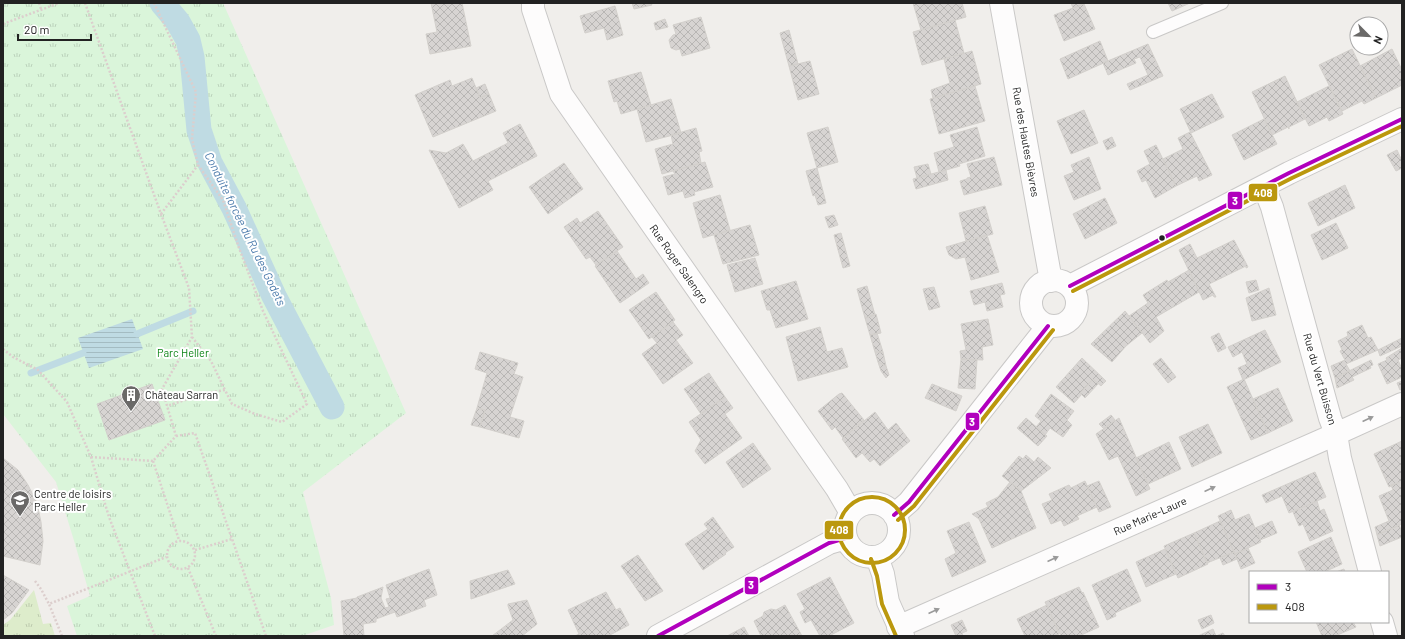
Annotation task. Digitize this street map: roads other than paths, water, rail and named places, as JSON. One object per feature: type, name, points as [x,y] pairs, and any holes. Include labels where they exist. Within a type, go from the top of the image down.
[{"type":"street","name":"Rue Roger Salengro","points":[[533,3],[533,10],[561,94],[836,489],[850,513]]},
{"type":"street","name":"Rue des Hautes Bièvres","points":[[1001,3],[1060,283]]},
{"type":"street","points":[[1060,283],[1076,294],[1078,305],[1074,315],[1068,322],[1058,326],[1048,326],[1039,321],[1033,312],[1031,302],[1034,292],[1041,284],[1060,283],[1264,187],[1289,173],[1402,119]]},
{"type":"street","name":"Rue du Vert Buisson","points":[[1264,187],[1272,207],[1330,418],[1336,434],[1340,458],[1370,571]]},
{"type":"street","points":[[894,515],[909,502],[1048,326]]},
{"type":"street","name":"Rue Marie-Laure","points":[[901,631],[1402,404]]},
{"type":"street","points":[[864,504],[881,504],[889,508],[894,515],[898,522],[898,537],[895,544],[884,554],[877,557],[861,555],[854,551],[849,545],[846,538],[845,525],[850,513],[857,507],[864,504]]},
{"type":"street","points":[[658,636],[829,543],[846,538]]},
{"type":"street","points":[[877,557],[883,574],[888,602],[901,631]]},
{"type":"street","points":[[1382,623],[1386,636]]},
{"type":"lane","points":[[1153,32],[1222,3]]},
{"type":"water","points":[[132,319],[143,349],[89,368],[78,338]]},
{"type":"waterway","name":"Conduite forcée du Ru des Godets","points":[[162,3],[178,22],[188,40],[192,57],[199,130],[210,163],[234,208],[274,296],[332,407]]},
{"type":"waterway","points":[[137,334],[193,311]]},
{"type":"waterway","points":[[31,373],[83,353]]},
{"type":"place","name":"Château Sarran","points":[[131,412]]},
{"type":"place","name":"Centre de loisirs Parc Heller","points":[[20,517]]},
{"type":"park label","name":"Parc Heller","points":[[183,353]]}]
